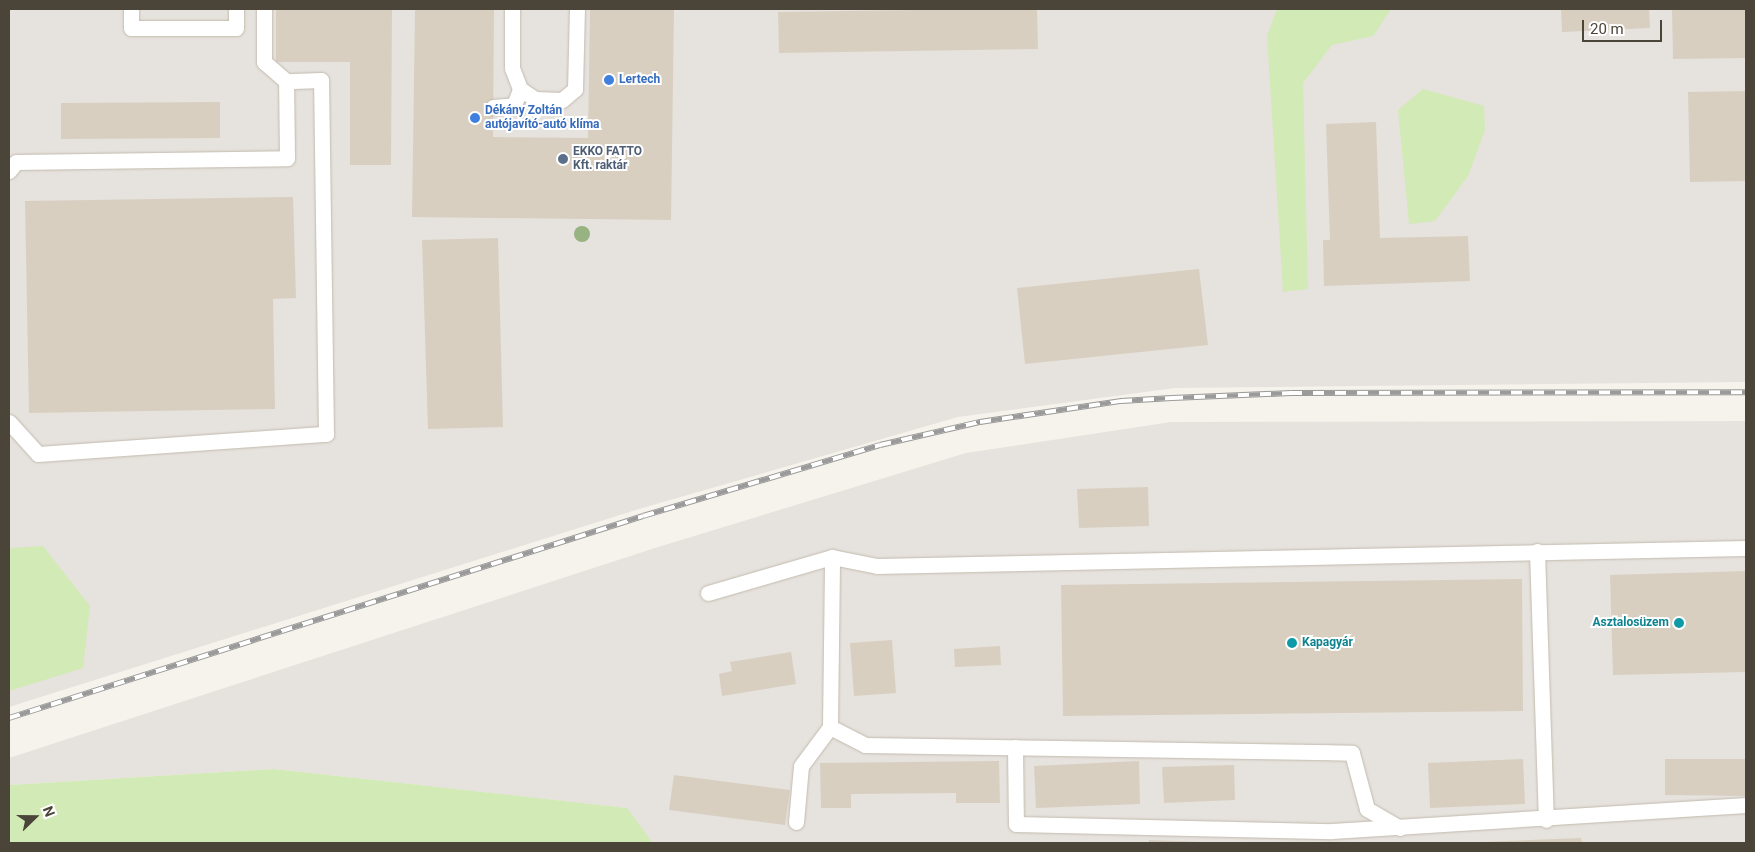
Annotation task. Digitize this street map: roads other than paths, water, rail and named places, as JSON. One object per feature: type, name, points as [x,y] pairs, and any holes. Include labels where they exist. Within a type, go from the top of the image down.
[{"type":"lane","points":[[130,9],[131,28],[236,28],[236,9]]},
{"type":"lane","points":[[9,422],[38,454],[326,434],[320,80],[286,81],[264,62],[264,9]]},
{"type":"lane","points":[[512,9],[512,68],[520,89],[535,99],[562,100],[575,89],[577,9]]},
{"type":"lane","points":[[9,171],[16,162],[287,158],[286,81]]},
{"type":"lane","points":[[493,107],[514,105],[520,89]]},
{"type":"lane","points":[[708,593],[832,557],[877,566],[1746,548]]},
{"type":"lane","points":[[1537,551],[1546,820]]},
{"type":"lane","points":[[796,822],[801,766],[830,727],[832,557]]},
{"type":"lane","points":[[830,727],[865,745],[1352,753],[1367,809],[1400,828]]},
{"type":"lane","points":[[1015,747],[1016,824],[1332,831],[1546,820],[1746,805]]},
{"type":"railway","points":[[9,718],[643,516],[880,445],[980,422],[1121,401],[1291,393],[1746,392]]},
{"type":"place","name":"Lertech","points":[[609,80]]},
{"type":"place","name":"Dékány Zoltán autójavító-autó klíma","points":[[475,118]]},
{"type":"place","name":"EKKO FATTO Kft. raktár","points":[[563,159]]},
{"type":"place","name":"Asztalosüzem","points":[[1679,623]]},
{"type":"place","name":"Kapagyár","points":[[1292,643]]}]
